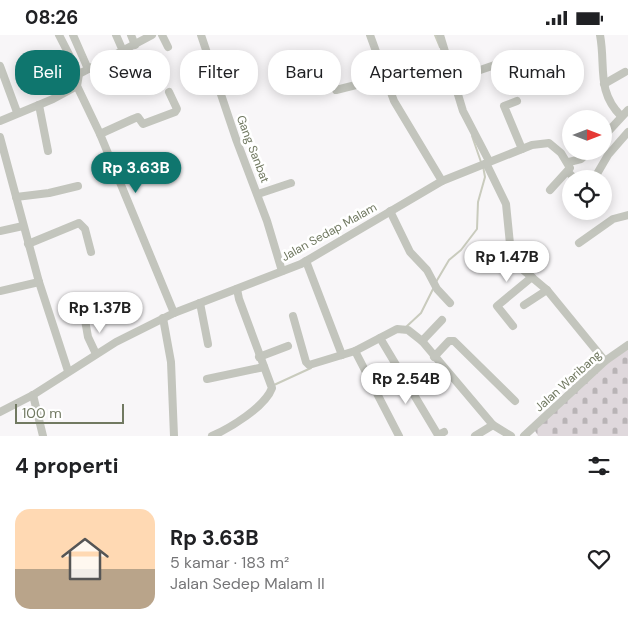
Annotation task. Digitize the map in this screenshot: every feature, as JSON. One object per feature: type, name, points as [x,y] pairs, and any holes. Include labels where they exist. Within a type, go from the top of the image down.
[{"type":"street","points":[[59,35],[67,50]]},
{"type":"street","points":[[73,35],[88,69],[80,73]]},
{"type":"street","points":[[116,35],[123,50]]},
{"type":"street","points":[[131,35],[135,45]]},
{"type":"street","points":[[162,35],[168,47]]},
{"type":"street","name":"Gang Sanbat","points":[[201,35],[234,132],[258,194],[282,271]]},
{"type":"street","points":[[370,35],[375,50]]},
{"type":"street","points":[[440,35],[445,50]]},
{"type":"street","points":[[600,35],[604,84],[610,103],[626,114],[612,128]]},
{"type":"street","points":[[125,50],[149,36]]},
{"type":"street","points":[[0,66],[17,112]]},
{"type":"street","points":[[604,84],[625,72]]},
{"type":"street","points":[[80,92],[100,134],[174,313]]},
{"type":"street","points":[[100,134],[133,119],[139,118],[143,124],[175,112],[177,109],[170,94]]},
{"type":"street","points":[[0,121],[59,95]]},
{"type":"street","points":[[391,95],[442,181]]},
{"type":"street","points":[[459,95],[485,163],[506,204],[510,244],[514,259],[547,290],[605,361]]},
{"type":"street","points":[[517,101],[504,106],[522,149]]},
{"type":"street","points":[[38,105],[48,151]]},
{"type":"street","points":[[599,170],[608,155],[628,133]]},
{"type":"street","points":[[0,137],[39,282],[68,371]]},
{"type":"street","name":"Jalan Sedap Malam","points":[[0,411],[33,395],[96,354],[174,313],[306,261],[442,181],[541,142],[549,143],[569,162]]},
{"type":"street","points":[[569,170],[569,162],[577,160]]},
{"type":"street","points":[[550,190],[562,178]]},
{"type":"street","points":[[258,194],[291,183]]},
{"type":"street","points":[[16,197],[78,186]]},
{"type":"street","points":[[390,211],[410,252],[427,270],[435,285],[450,303]]},
{"type":"street","points":[[579,243],[613,219],[628,215]]},
{"type":"street","points":[[28,243],[79,223],[84,229],[91,252]]},
{"type":"street","points":[[0,231],[23,225]]},
{"type":"street","points":[[306,261],[342,355]]},
{"type":"street","points":[[513,326],[497,306],[532,277]]},
{"type":"street","points":[[0,291],[39,282]]},
{"type":"street","points":[[212,436],[248,413],[270,394],[272,387],[259,357],[237,289]]},
{"type":"street","points":[[524,305],[547,290]]},
{"type":"street","points":[[200,303],[208,344]]},
{"type":"street","points":[[293,316],[308,365],[356,352],[403,328],[422,341],[493,425],[511,436]]},
{"type":"street","points":[[163,319],[171,362],[174,436]]},
{"type":"street","points":[[422,341],[442,319]]},
{"type":"street","points":[[85,320],[88,337],[96,354]]},
{"type":"street","points":[[381,340],[438,435],[444,432]]},
{"type":"street","points":[[434,357],[449,341],[454,341],[515,401]]},
{"type":"street","name":"Jalan Waribang","points":[[524,436],[605,361],[628,345]]},
{"type":"street","points":[[259,357],[288,346]]},
{"type":"street","points":[[356,352],[399,436]]},
{"type":"street","points":[[207,379],[264,367]]},
{"type":"street","points":[[33,395],[43,436]]},
{"type":"street","points":[[475,436],[493,425]]},
{"type":"green space","points":[[628,348],[628,436],[538,436],[534,429],[607,363]]},
{"type":"waterway","points":[[435,35],[440,47]]},
{"type":"waterway","points":[[472,136],[481,162]]},
{"type":"waterway","points":[[436,282],[449,260],[461,250],[477,229],[478,202],[485,177],[483,166]]},
{"type":"waterway","points":[[406,327],[421,313],[433,289]]},
{"type":"waterway","points":[[274,385],[311,368]]}]
